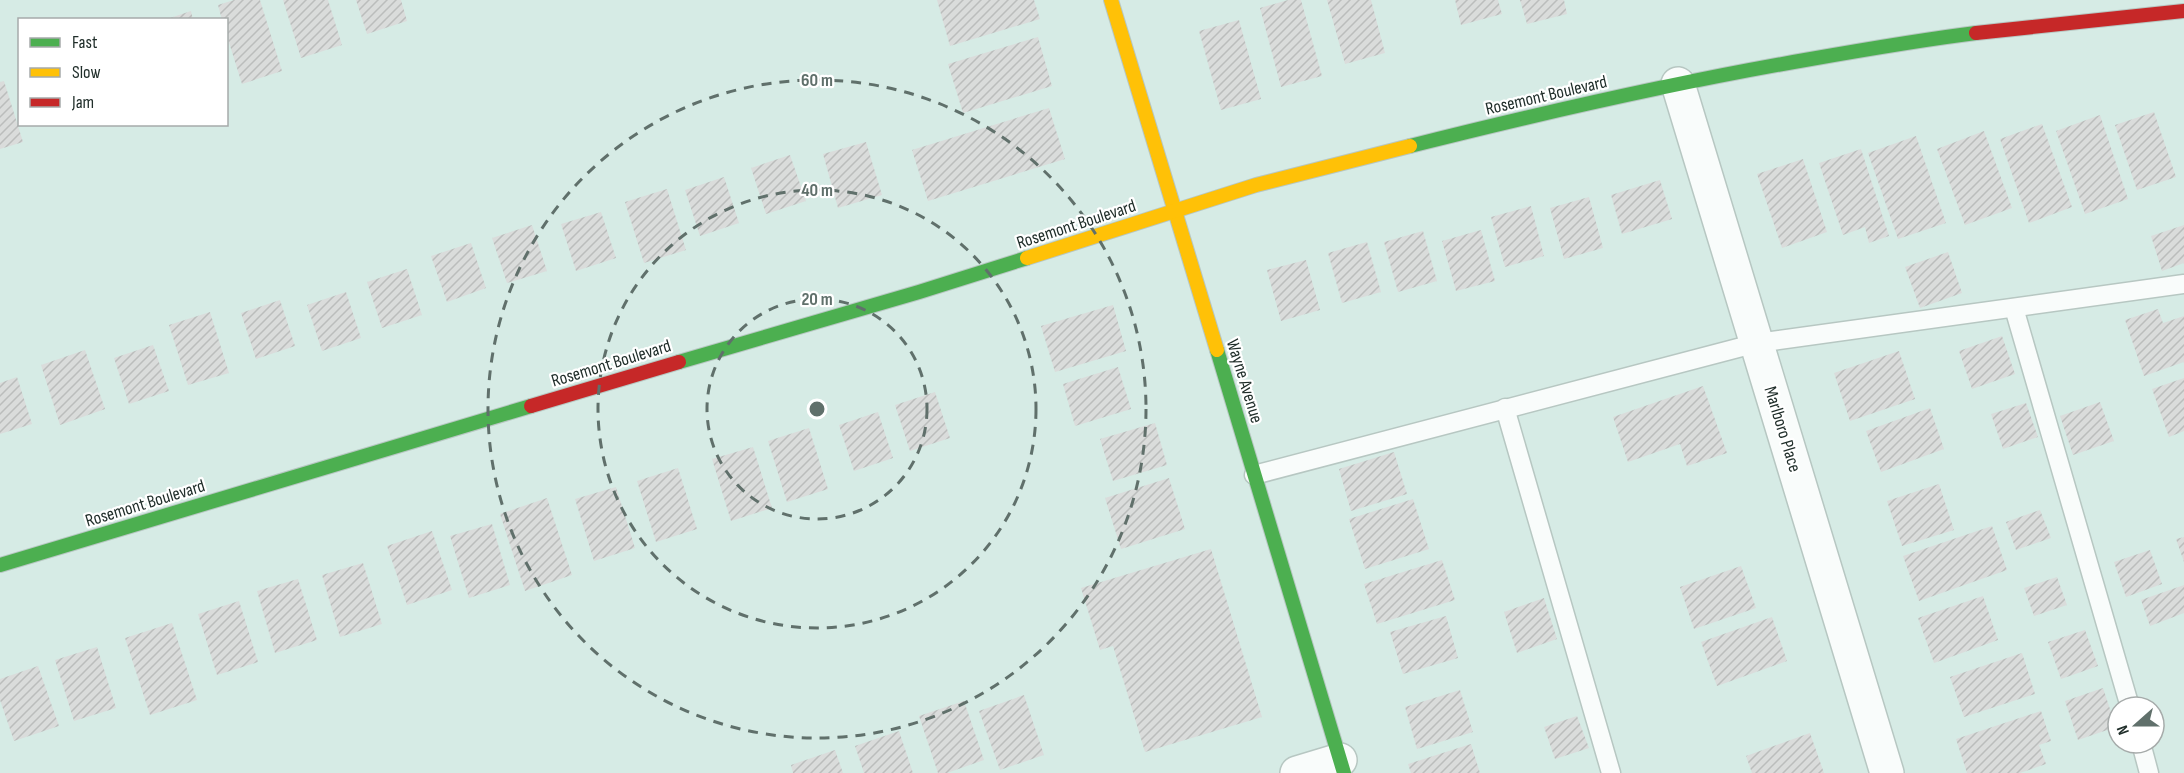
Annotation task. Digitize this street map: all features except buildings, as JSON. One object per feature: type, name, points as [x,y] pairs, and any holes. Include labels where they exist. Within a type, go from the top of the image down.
[{"type":"street","name":"Wayne Avenue","points":[[1111,0],[1342,766]]},
{"type":"street","name":"Rosemont Boulevard","points":[[0,565],[642,372],[919,292],[1256,185],[1500,123],[1678,84],[1925,39],[2184,11]]},
{"type":"street","name":"Marlboro Place","points":[[1678,84],[1887,773]]},
{"type":"street","points":[[1297,773],[1342,766]]},
{"type":"lane","points":[[1254,475],[1757,343],[2184,285]]},
{"type":"lane","points":[[2014,308],[2127,695]]},
{"type":"lane","points":[[1505,408],[1611,773]]},
{"type":"lane","points":[[2145,755],[2150,773]]},
{"type":"traffic: fast","points":[[1410,146],[1557,110],[1706,78],[1869,49],[1976,33]]},
{"type":"traffic: fast","points":[[679,362],[1027,258]]},
{"type":"traffic: fast","points":[[1217,350],[1344,773]]},
{"type":"traffic: fast","points":[[0,565],[531,406]]},
{"type":"traffic: slow","points":[[1111,0],[1217,350]]},
{"type":"traffic: slow","points":[[1027,258],[1256,185],[1410,146]]},
{"type":"traffic: jam","points":[[1976,33],[2184,11]]},
{"type":"traffic: jam","points":[[531,406],[679,362]]}]
